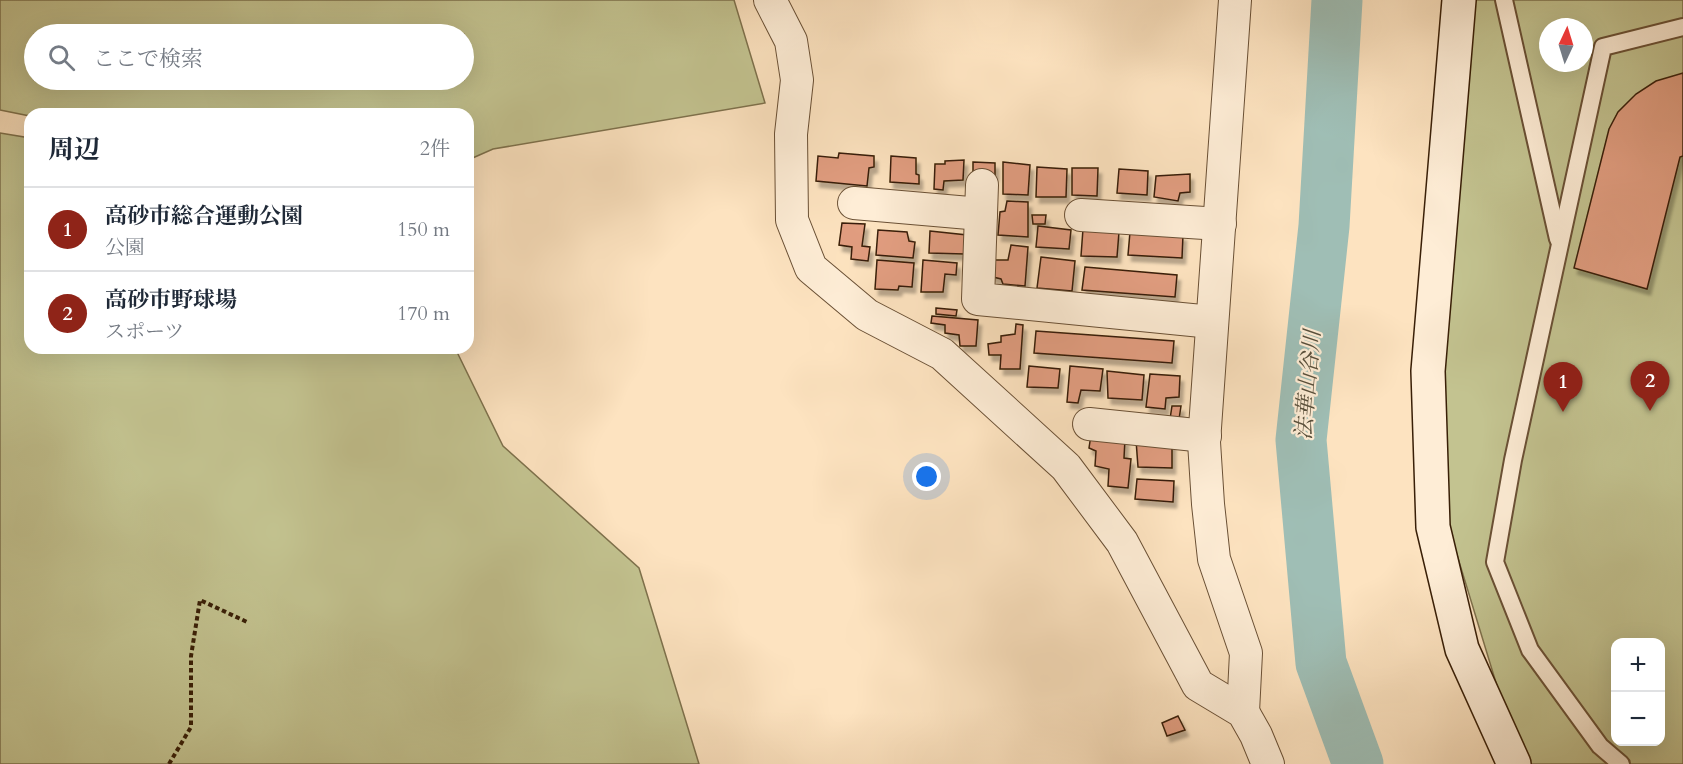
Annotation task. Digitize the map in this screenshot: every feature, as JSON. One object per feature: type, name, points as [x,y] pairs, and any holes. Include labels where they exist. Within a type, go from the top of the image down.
[{"type":"street","points":[[770,0],[785,27],[793,51],[797,80],[791,135],[792,220],[811,268],[867,315],[942,354],[1065,467],[1122,542],[1198,685],[1243,712],[1268,764]]},
{"type":"street","points":[[1235,0],[1205,436],[1208,504],[1214,559],[1246,653],[1243,712]]},
{"type":"street","points":[[1459,0],[1428,371],[1433,527],[1462,649],[1514,764]]},
{"type":"street","points":[[854,203],[982,200],[978,299],[1212,321]]},
{"type":"street","points":[[1081,215],[1220,224]]},
{"type":"street","points":[[1089,424],[1205,436]]},
{"type":"lane","points":[[1504,0],[1560,245]]},
{"type":"lane","points":[[1621,764],[1600,746],[1530,650],[1495,562],[1513,460],[1603,47],[1683,27]]},
{"type":"path","points":[[170,764],[191,727],[191,656],[200,600],[247,622]]},
{"type":"green space","points":[[0,0],[734,0],[765,103],[493,149],[474,157],[474,108],[24,108],[24,115],[0,110]]},
{"type":"green space","points":[[1471,0],[1683,0],[1683,764],[1528,764],[1515,745],[1443,509],[1444,315]]},
{"type":"green space","points":[[0,133],[24,137],[24,354],[458,354],[503,446],[639,568],[699,764],[0,764]]},
{"type":"building","points":[[1683,73],[1683,156],[1680,157],[1647,289],[1574,268],[1609,129],[1618,112],[1636,94],[1656,81]]},
{"type":"building","points":[[839,153],[874,156],[874,167],[869,168],[867,186],[816,181],[818,156],[838,158]]},
{"type":"building","points":[[891,156],[916,158],[916,174],[919,175],[919,184],[890,182]]},
{"type":"building","points":[[964,160],[963,180],[944,181],[943,190],[934,189],[935,164]]},
{"type":"building","points":[[973,162],[995,163],[995,175],[973,174]]},
{"type":"building","points":[[1003,162],[1030,165],[1028,195],[1003,194]]},
{"type":"building","points":[[1037,167],[1067,169],[1066,197],[1036,197]]},
{"type":"building","points":[[1072,168],[1098,168],[1097,196],[1072,195]]},
{"type":"building","points":[[1119,169],[1148,171],[1147,195],[1117,193]]},
{"type":"building","points":[[1190,174],[1190,192],[1180,193],[1178,201],[1154,197],[1156,176]]},
{"type":"building","points":[[1007,201],[1028,202],[1028,237],[998,235],[1000,212],[1005,211]]},
{"type":"building","points":[[1032,215],[1046,215],[1045,224],[1033,224]]},
{"type":"building","points":[[842,223],[865,224],[862,246],[870,247],[868,261],[851,259],[852,247],[839,245]]},
{"type":"building","points":[[1038,226],[1071,230],[1069,249],[1036,247]]},
{"type":"building","points":[[1083,229],[1119,232],[1117,257],[1081,256]]},
{"type":"building","points":[[878,230],[907,232],[909,241],[915,242],[913,258],[876,255]]},
{"type":"building","points":[[930,231],[967,235],[965,254],[929,253]]},
{"type":"building","points":[[1130,232],[1183,235],[1182,258],[1128,255]]},
{"type":"building","points":[[1011,245],[1028,247],[1025,286],[1003,284],[1001,279],[989,276],[992,260],[1008,260]]},
{"type":"building","points":[[1041,257],[1075,261],[1072,291],[1037,288]]},
{"type":"building","points":[[877,260],[914,263],[912,287],[899,286],[898,290],[875,289]]},
{"type":"building","points":[[923,260],[957,263],[956,275],[945,274],[943,292],[921,292]]},
{"type":"building","points":[[1085,267],[1177,275],[1175,297],[1082,290]]},
{"type":"building","points":[[936,308],[957,310],[956,316],[936,314]]},
{"type":"building","points":[[932,316],[978,320],[976,346],[960,346],[959,335],[945,333],[945,325],[931,323]]},
{"type":"building","points":[[1016,324],[1023,325],[1020,369],[1000,369],[1001,355],[989,355],[988,344],[1001,342],[1001,336],[1015,334]]},
{"type":"building","points":[[1036,331],[1174,341],[1172,363],[1034,353]]},
{"type":"building","points":[[1029,366],[1060,369],[1058,388],[1027,387]]},
{"type":"building","points":[[1070,366],[1103,369],[1100,391],[1081,390],[1078,403],[1067,402]]},
{"type":"building","points":[[1107,371],[1144,375],[1142,400],[1108,398]]},
{"type":"building","points":[[1150,374],[1180,376],[1179,397],[1166,398],[1165,409],[1146,407]]},
{"type":"building","points":[[1172,406],[1181,406],[1179,419],[1170,419]]},
{"type":"building","points":[[1091,435],[1125,439],[1124,458],[1131,459],[1128,488],[1108,486],[1109,469],[1095,466],[1096,451],[1089,448]]},
{"type":"building","points":[[1136,440],[1172,442],[1172,468],[1138,467]]},
{"type":"building","points":[[1137,479],[1174,481],[1173,502],[1135,499]]},
{"type":"building","points":[[1178,716],[1185,730],[1167,736],[1162,723]]},
{"type":"waterway","name":"法華山谷川","points":[[1337,0],[1324,226],[1301,440],[1321,663],[1358,764]]},
{"type":"place","name":"高砂市野球場","points":[[1650,411]]},
{"type":"place","name":"高砂市総合運動公園","points":[[1563,412]]}]
